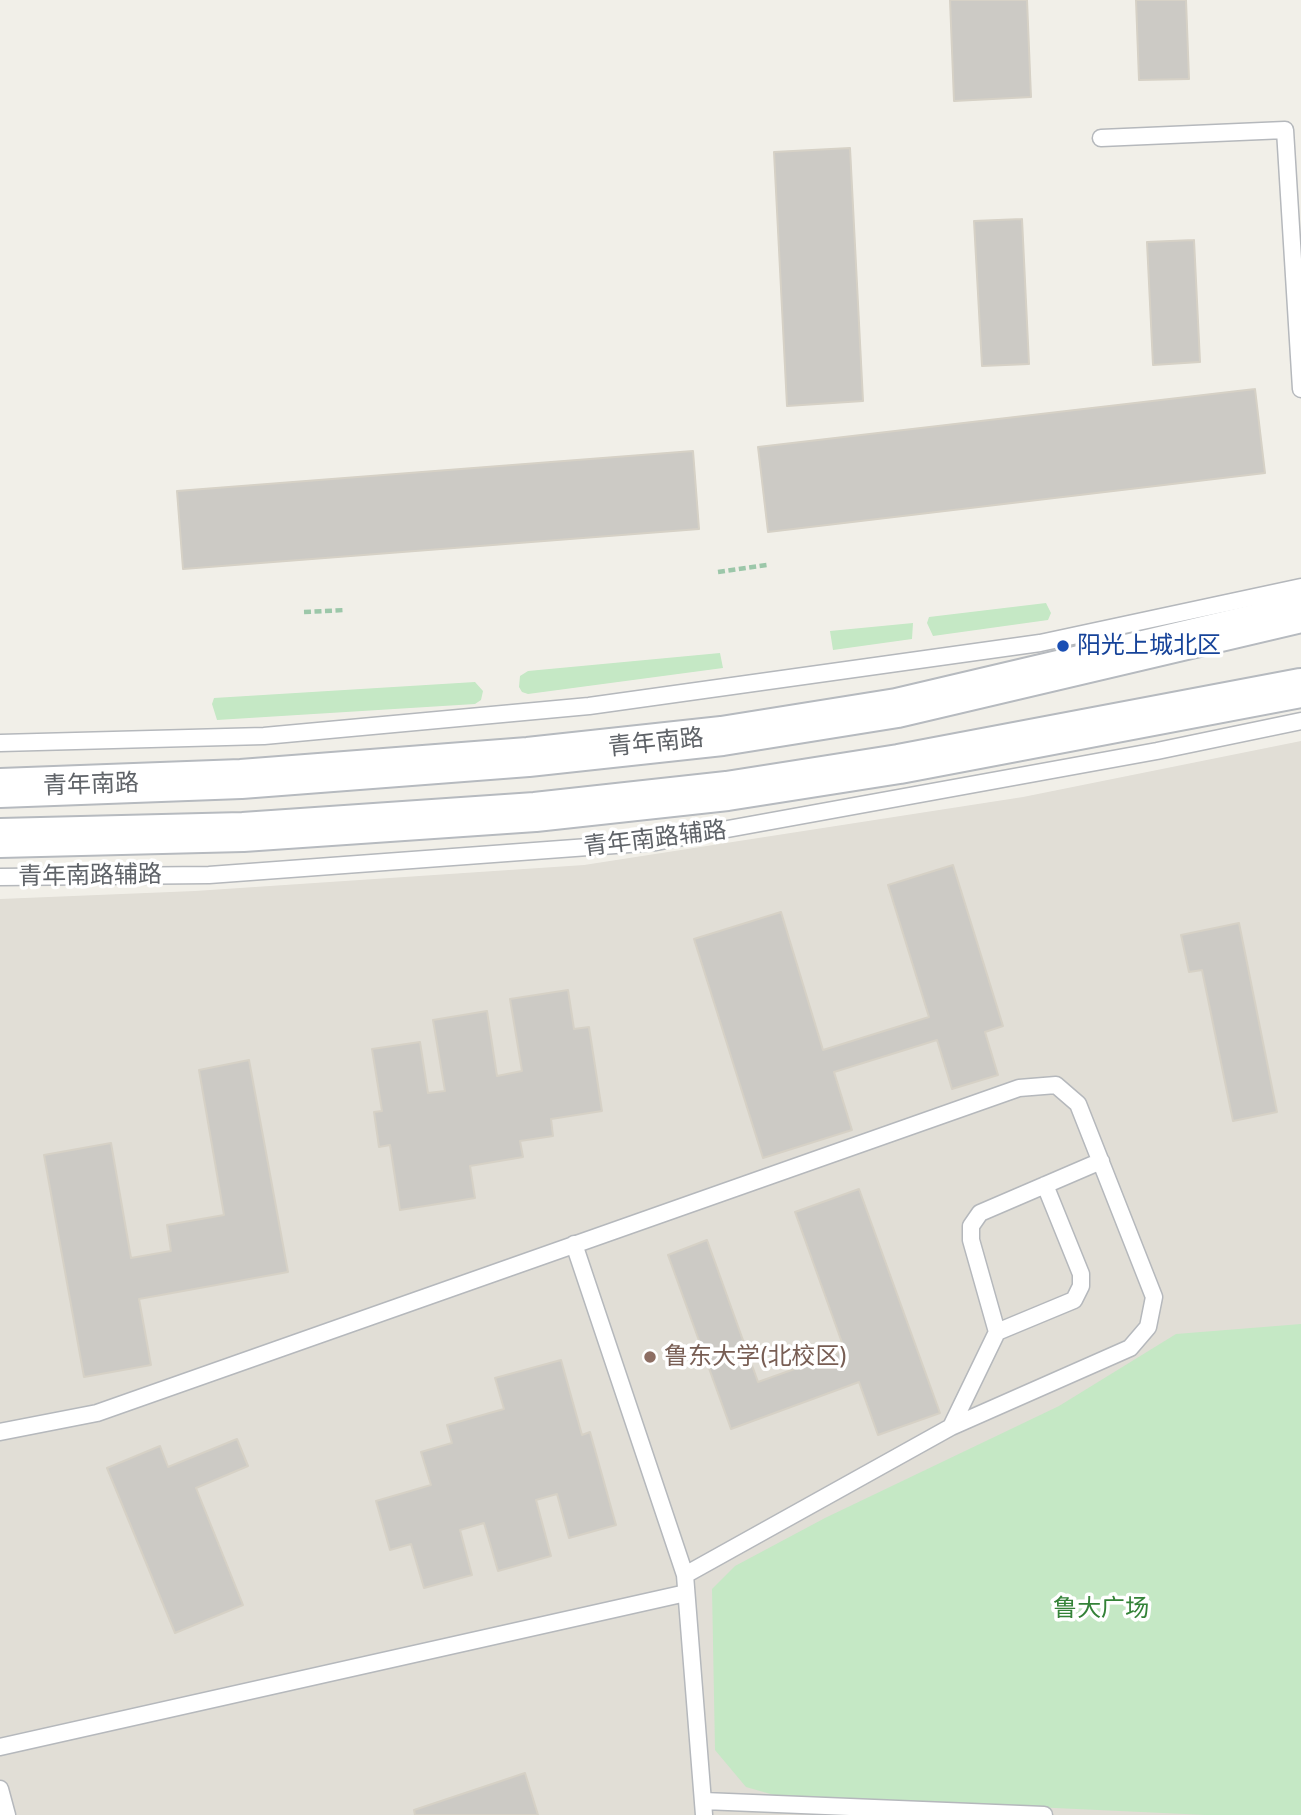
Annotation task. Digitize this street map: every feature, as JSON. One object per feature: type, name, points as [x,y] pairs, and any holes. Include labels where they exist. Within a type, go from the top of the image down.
[{"type":"main road","name":"青年南路","points":[[0,788],[241,779],[528,757],[722,736],[897,708],[1301,612]]},
{"type":"main road","name":"青年南路","points":[[0,838],[285,829],[535,812],[727,791],[899,764],[1301,688]]},
{"type":"lane","points":[[1101,138],[1285,130],[1301,389]]},
{"type":"lane","points":[[0,743],[264,736],[589,706],[1040,643],[1301,587]]},
{"type":"lane","name":"青年南路辅路","points":[[0,877],[209,875],[656,842],[1143,754],[1301,721]]},
{"type":"lane","points":[[0,1432],[97,1413],[1019,1088],[1056,1086],[1078,1104],[1154,1297],[1149,1326],[1130,1348],[951,1427],[685,1575]]},
{"type":"lane","points":[[997,1332],[971,1240],[971,1226],[980,1213],[1101,1161]]},
{"type":"lane","points":[[951,1427],[997,1332],[1074,1300],[1081,1286],[1081,1275],[1045,1185]]},
{"type":"lane","points":[[574,1244],[685,1575],[704,1808],[1044,1815]]},
{"type":"lane","points":[[0,1747],[686,1593]]},
{"type":"lane","points":[[0,1789],[7,1815]]},
{"type":"path","points":[[718,572],[767,565]]},
{"type":"path","points":[[304,612],[345,610]]},
{"type":"shaded area","name":"鲁东大学(北校区)","points":[[1301,741],[1301,1815],[0,1815],[0,899],[195,891],[584,865],[1023,797]]},
{"type":"green space","points":[[1046,603],[1051,613],[1048,620],[933,636],[927,623],[929,617]]},
{"type":"green space","points":[[913,623],[912,639],[833,650],[830,631]]},
{"type":"green space","points":[[720,653],[723,668],[528,694],[522,692],[519,687],[520,676],[528,671]]},
{"type":"green space","points":[[475,682],[483,691],[481,700],[475,704],[217,720],[212,704],[214,698]]},
{"type":"green space","name":"鲁大广场","points":[[1301,1324],[1301,1815],[1206,1815],[774,1795],[746,1787],[715,1750],[712,1589],[735,1566],[825,1518],[1059,1406],[1176,1334]]},
{"type":"building","points":[[950,0],[1027,0],[1031,97],[954,101]]},
{"type":"building","points":[[1136,0],[1186,0],[1189,79],[1139,80]]},
{"type":"building","points":[[850,148],[863,401],[787,406],[774,152]]},
{"type":"building","points":[[1022,219],[1029,364],[982,366],[974,221]]},
{"type":"building","points":[[1194,240],[1200,362],[1153,365],[1147,242]]},
{"type":"building","points":[[1255,389],[1265,473],[768,532],[758,447]]},
{"type":"building","points":[[693,451],[699,529],[183,569],[177,491]]},
{"type":"building","points":[[953,865],[1003,1026],[985,1032],[998,1075],[952,1089],[937,1040],[834,1072],[852,1130],[763,1158],[694,939],[781,912],[823,1050],[929,1017],[888,885]]},
{"type":"building","points":[[1239,923],[1277,1112],[1233,1121],[1202,970],[1189,972],[1181,935]]},
{"type":"building","points":[[568,990],[574,1029],[589,1027],[602,1111],[551,1119],[553,1136],[520,1141],[523,1157],[470,1166],[475,1198],[400,1210],[390,1145],[379,1147],[374,1112],[382,1111],[372,1049],[420,1042],[428,1093],[445,1091],[433,1020],[487,1011],[497,1076],[522,1071],[510,999]]},
{"type":"building","points":[[249,1060],[288,1272],[139,1299],[151,1365],[84,1377],[44,1155],[111,1143],[131,1258],[171,1251],[167,1225],[224,1215],[199,1070]]},
{"type":"building","points":[[859,1189],[940,1413],[878,1435],[859,1382],[731,1429],[668,1255],[707,1240],[758,1382],[845,1351],[795,1212]]},
{"type":"building","points":[[561,1360],[582,1435],[590,1432],[616,1525],[569,1538],[557,1494],[536,1500],[551,1556],[498,1571],[484,1523],[460,1530],[472,1575],[424,1588],[411,1544],[390,1550],[376,1501],[431,1485],[421,1452],[452,1443],[447,1425],[504,1409],[495,1378]]},
{"type":"building","points":[[237,1439],[248,1466],[196,1488],[243,1605],[175,1633],[107,1468],[160,1446],[168,1467]]},
{"type":"building","points":[[525,1773],[538,1815],[415,1815],[414,1810]]},
{"type":"place","name":"阳光上城北区","points":[[1063,646]]},
{"type":"place","name":"鲁东大学(北校区)","points":[[650,1357]]}]
